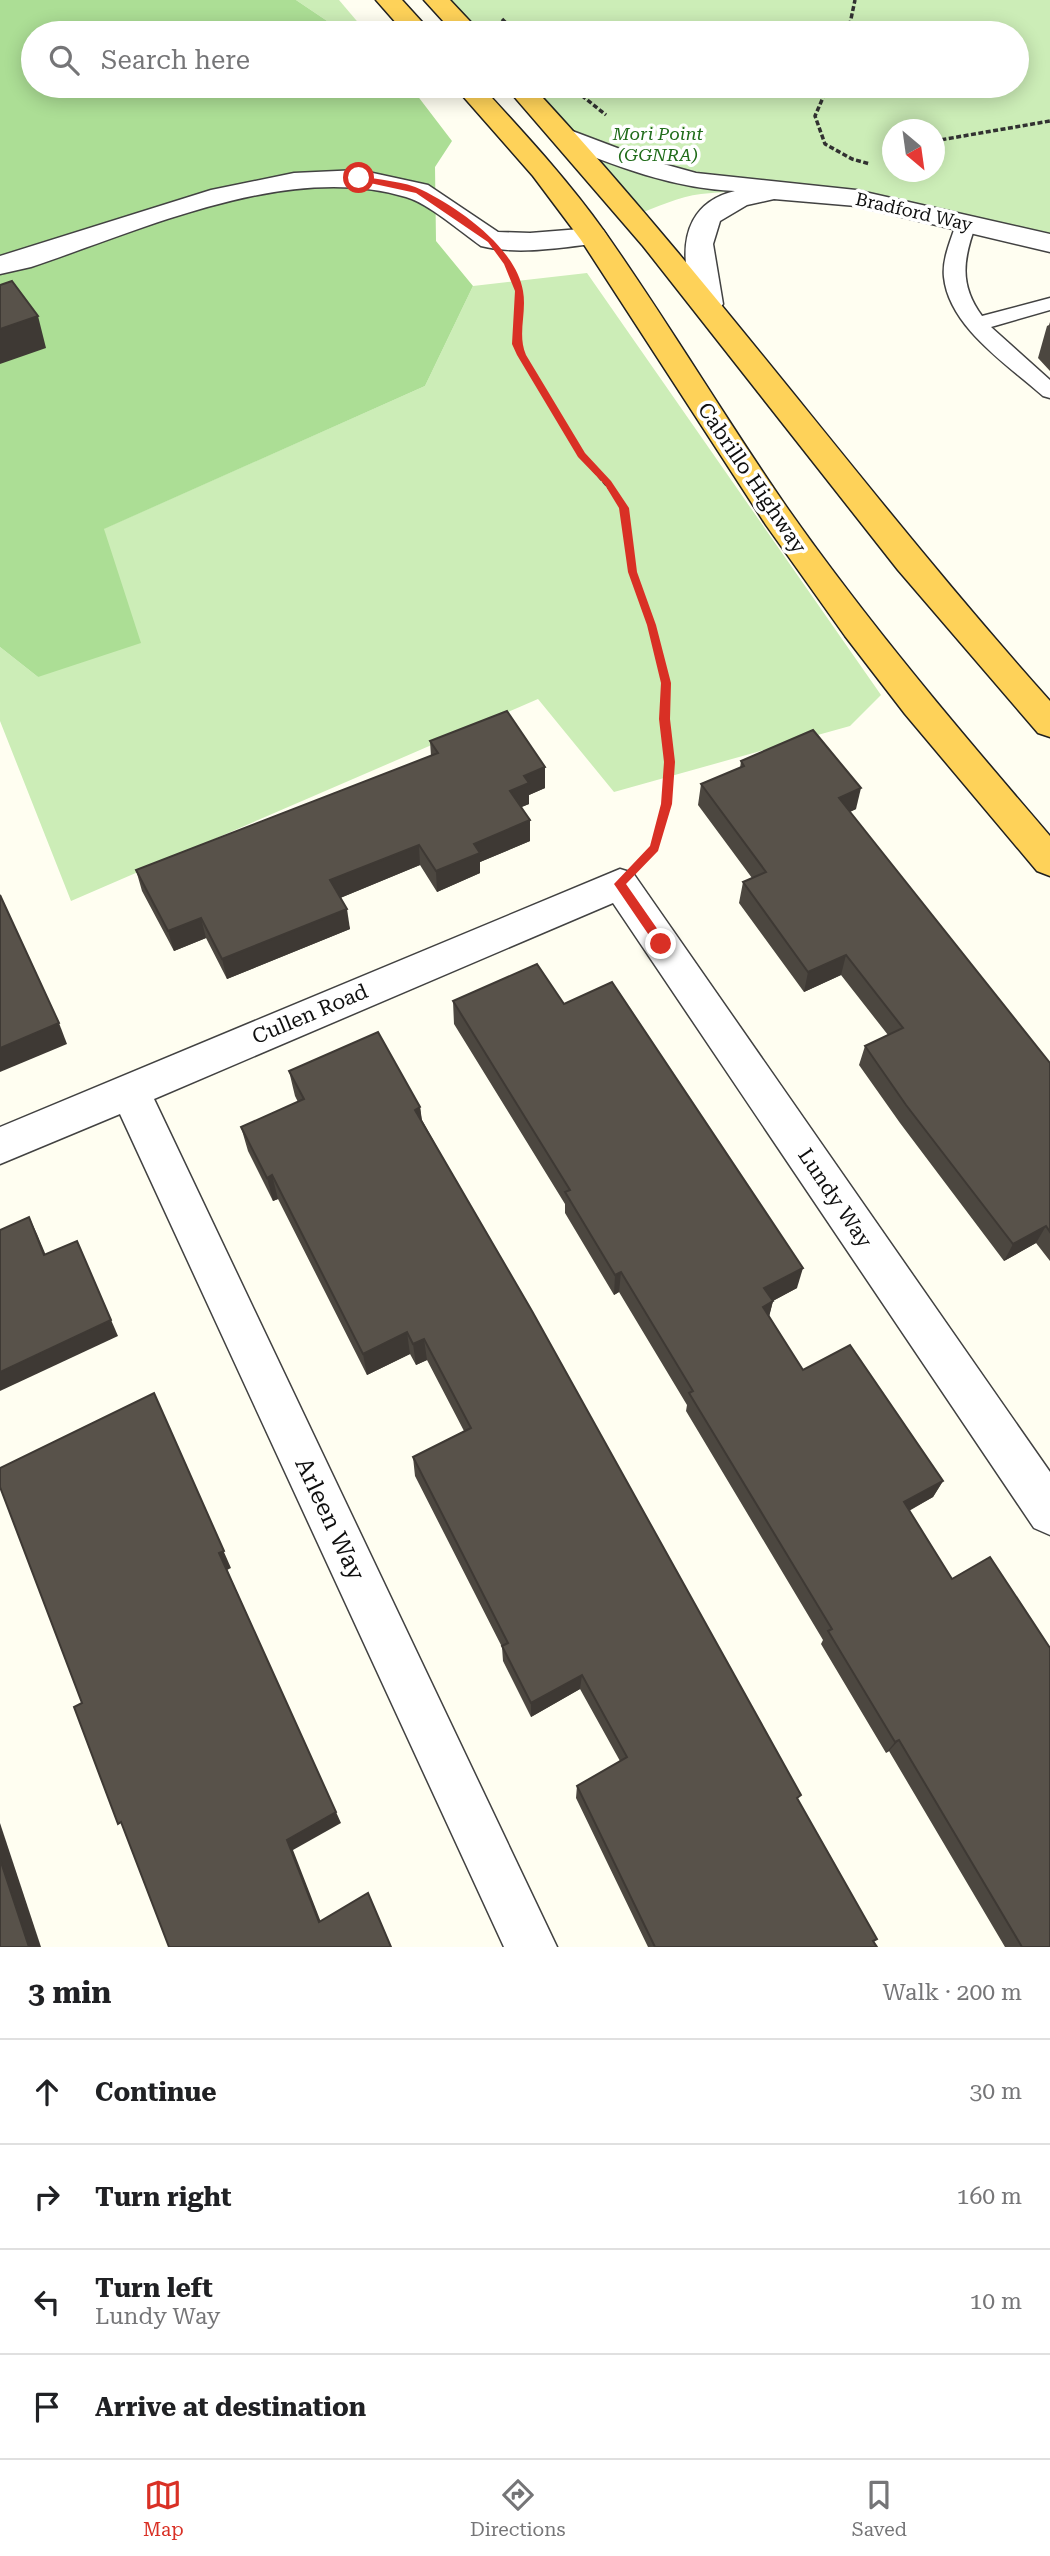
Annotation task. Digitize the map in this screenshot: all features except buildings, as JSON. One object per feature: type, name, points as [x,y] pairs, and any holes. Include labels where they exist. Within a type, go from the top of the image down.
[{"type":"highway","points":[[388,0],[408,21]]},
{"type":"highway","points":[[436,0],[456,21]]},
{"type":"highway","name":"Cabrillo Highway","points":[[478,98],[543,170],[593,236],[777,517],[857,627],[917,705],[1050,861]]},
{"type":"highway","points":[[530,98],[567,137],[708,304],[865,507],[1050,724]]},
{"type":"street","name":"Bradford Way","points":[[567,137],[669,175],[695,181],[737,183],[776,191],[856,198],[1050,243]]},
{"type":"street","points":[[0,265],[21,261],[211,198],[294,181],[359,178],[418,191],[491,240],[530,242],[593,236]]},
{"type":"street","name":"Bradford Way","points":[[708,304],[696,252],[705,219],[718,207],[741,196],[776,191]]},
{"type":"street","name":"Cullen Road","points":[[0,1146],[620,884]]},
{"type":"street","name":"Lundy Way","points":[[620,884],[1050,1512]]},
{"type":"street","name":"Arleen Way","points":[[129,1090],[531,1947]]},
{"type":"lane","points":[[966,224],[955,258],[954,278],[963,306],[978,324],[1050,391]]},
{"type":"lane","points":[[978,324],[1050,304]]},
{"type":"path","points":[[851,21],[856,0]]},
{"type":"path","points":[[823,98],[816,116],[825,144],[852,159],[878,167]]},
{"type":"path","points":[[945,139],[1050,121]]},
{"type":"path","points":[[491,240],[508,264],[519,291],[516,344],[521,355],[581,455],[608,483],[624,508],[632,572],[652,625],[666,683],[664,719],[670,762],[666,804],[654,848],[620,884]]},
{"type":"green space","points":[[0,0],[296,0],[327,21],[21,21],[21,98],[419,98],[452,141],[435,167],[436,241],[473,286],[425,386],[104,529],[141,643],[38,677],[0,647]]},
{"type":"green space","points":[[296,0],[339,0],[357,21],[327,21]]},
{"type":"green space","name":"Mori Point (GGNRA)","points":[[436,0],[1050,0],[1050,243],[921,212],[834,196],[790,192],[745,191],[693,195],[635,215],[530,98],[1029,98],[1029,21],[456,21]]},
{"type":"green space","points":[[587,273],[881,695],[850,726],[614,792],[538,699],[71,901],[0,721],[0,647],[38,677],[103,529],[425,386],[473,286]]},
{"type":"route","points":[[359,178],[418,191],[491,240],[508,264],[519,291],[516,344],[521,355],[581,455],[608,483],[624,508],[632,572],[652,625],[666,683],[664,719],[670,762],[666,804],[654,848],[620,884],[661,944]]}]
